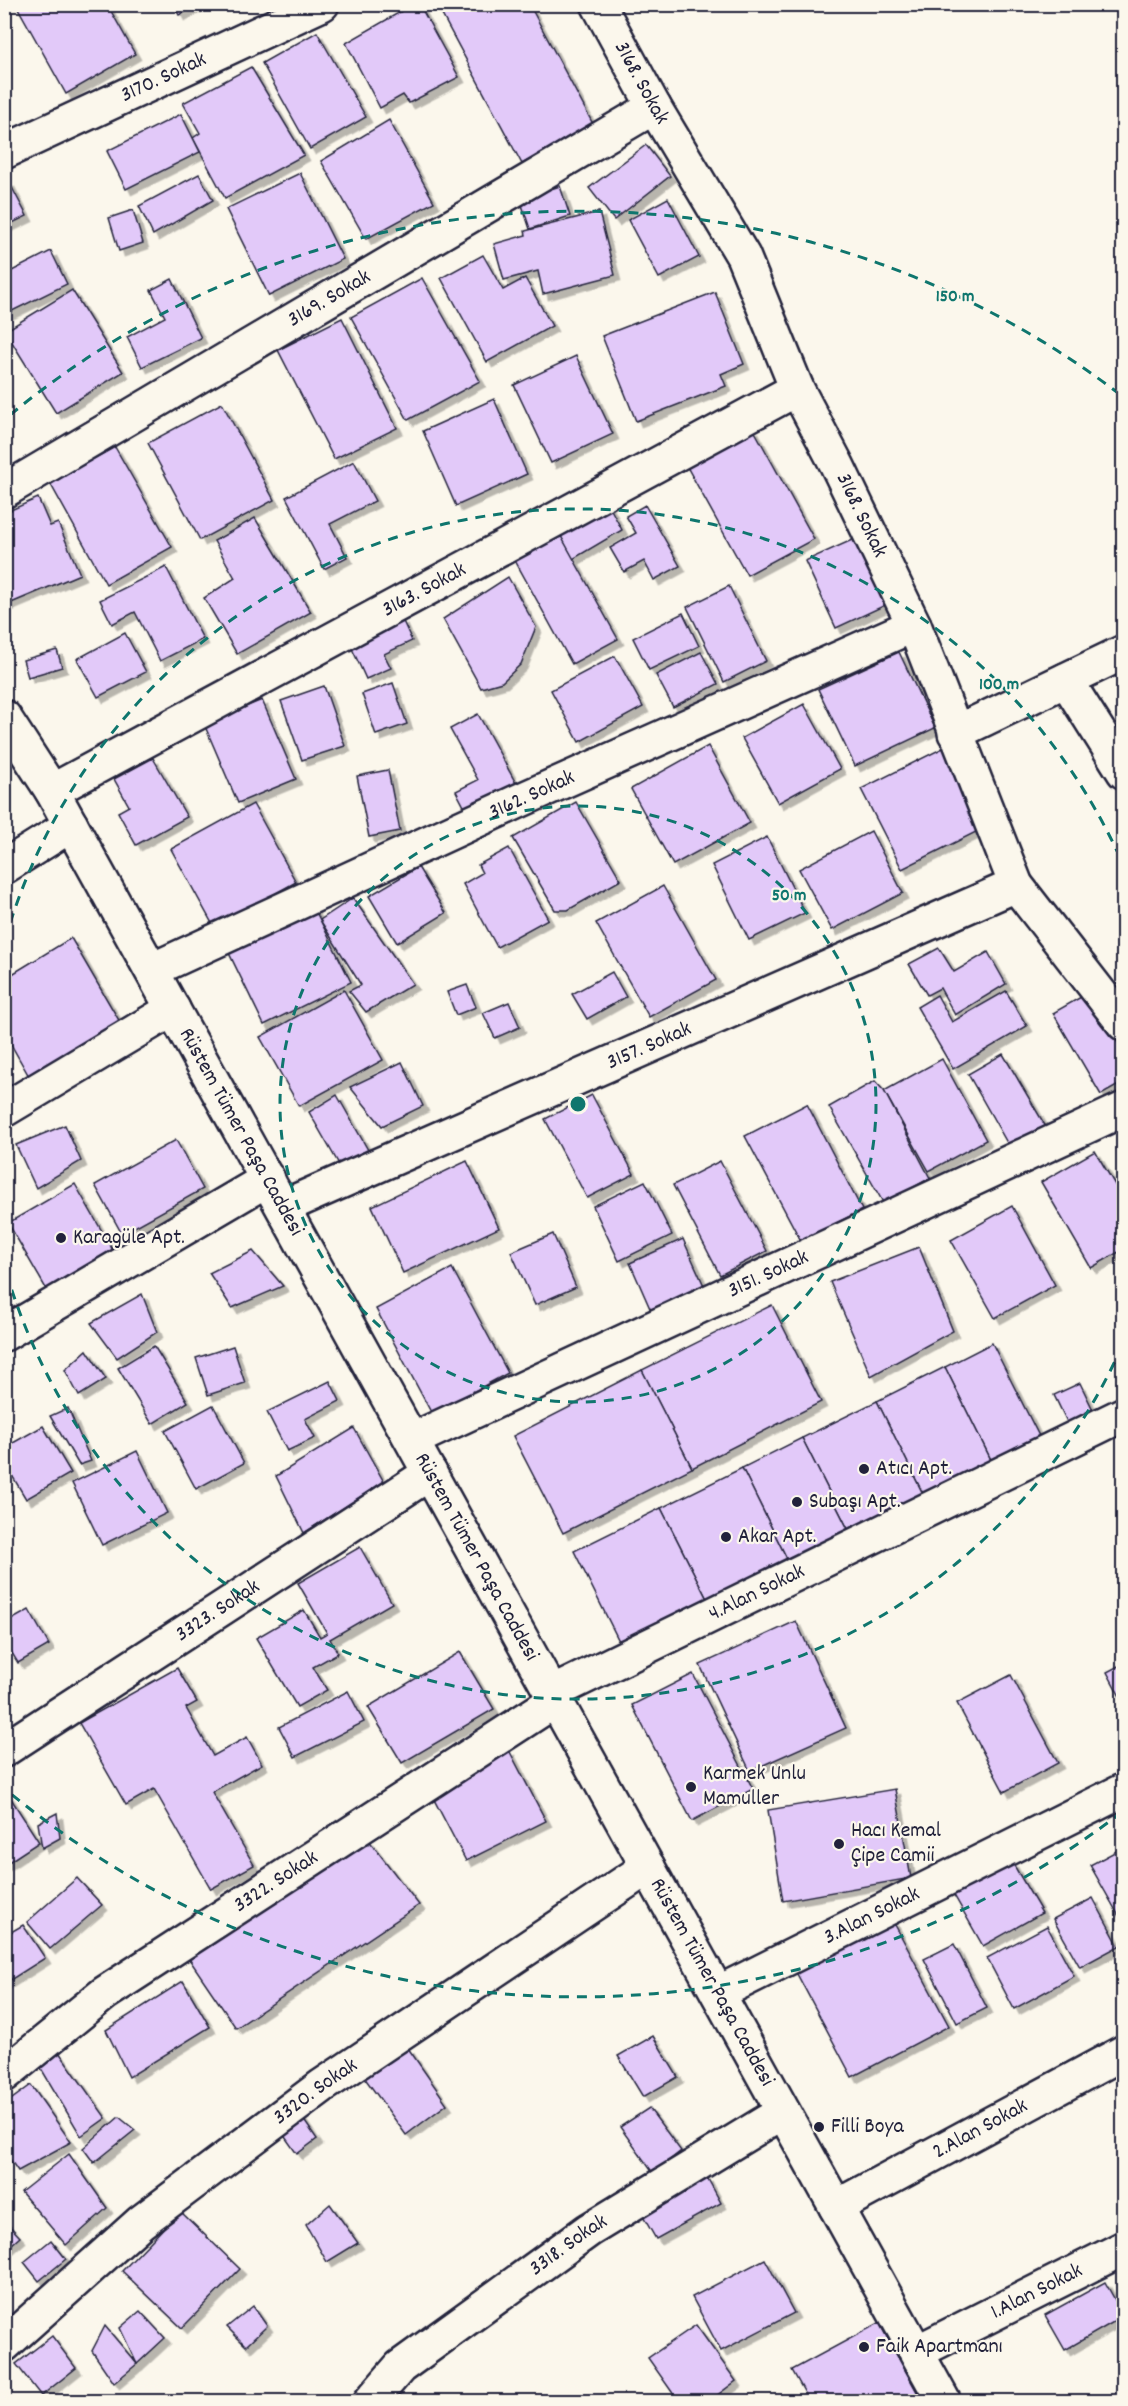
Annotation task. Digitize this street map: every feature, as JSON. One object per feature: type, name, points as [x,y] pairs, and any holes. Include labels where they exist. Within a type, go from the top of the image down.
[{"type":"street","name":"3170. Sokak","points":[[4,152],[322,4]]},
{"type":"street","name":"3168. Sokak","points":[[598,4],[654,107],[743,256],[797,389],[837,465],[914,625],[1016,885],[1124,1024]]},
{"type":"street","name":"3169. Sokak","points":[[4,491],[654,107]]},
{"type":"street","name":"3163. Sokak","points":[[52,791],[797,389]]},
{"type":"street","name":"3162. Sokak","points":[[152,970],[522,800],[914,625]]},
{"type":"street","points":[[955,733],[1124,652]]},
{"type":"street","points":[[1066,680],[1124,772]]},
{"type":"street","name":"Rüstem Tümer Paşa Caddesi","points":[[4,717],[52,791],[152,970],[944,2402]]},
{"type":"street","points":[[4,867],[71,825]]},
{"type":"street","name":"3157. Sokak","points":[[4,1334],[275,1193],[1016,885]]},
{"type":"street","points":[[4,1110],[173,1009]]},
{"type":"street","name":"3151. Sokak","points":[[412,1440],[1124,1109]]},
{"type":"street","name":"4.Alan Sokak","points":[[554,1696],[1124,1414]]},
{"type":"street","name":"3323. Sokak","points":[[4,1750],[430,1473]]},
{"type":"street","name":"3322. Sokak","points":[[4,2075],[105,1993],[554,1696]]},
{"type":"street","name":"3.Alan Sokak","points":[[718,1993],[1124,1790]]},
{"type":"street","name":"3320. Sokak","points":[[4,2345],[141,2222],[322,2086],[648,1866]]},
{"type":"street","name":"2.Alan Sokak","points":[[836,2207],[1124,2052]]},
{"type":"street","name":"3318. Sokak","points":[[370,2402],[400,2367],[590,2230],[783,2112]]},
{"type":"street","name":"1.Alan Sokak","points":[[917,2352],[1124,2248]]},
{"type":"building","points":[[24,4],[107,4],[135,54],[66,94],[18,8]]},
{"type":"building","points":[[173,4],[200,4],[179,15]]},
{"type":"building","points":[[414,4],[419,4],[459,77],[409,103],[403,95],[380,108],[346,43]]},
{"type":"building","points":[[452,4],[529,4],[594,126],[522,164],[440,11]]},
{"type":"building","points":[[317,32],[366,117],[310,149],[262,63]]},
{"type":"building","points":[[251,67],[304,155],[225,198],[193,138],[200,133],[183,103]]},
{"type":"building","points":[[181,114],[200,152],[126,189],[107,151]]},
{"type":"building","points":[[389,120],[434,202],[366,239],[321,161]]},
{"type":"building","points":[[646,145],[670,176],[614,220],[589,188]]},
{"type":"building","points":[[300,173],[343,259],[269,296],[226,209]]},
{"type":"building","points":[[199,174],[213,200],[153,235],[139,206]]},
{"type":"building","points":[[9,182],[27,216],[4,227],[4,184]]},
{"type":"building","points":[[560,186],[570,216],[530,229],[520,199]]},
{"type":"building","points":[[668,198],[699,257],[659,278],[628,220]]},
{"type":"building","points":[[133,210],[143,243],[119,251],[109,218]]},
{"type":"building","points":[[599,212],[615,275],[543,294],[538,271],[504,280],[494,244],[526,235],[525,231]]},
{"type":"building","points":[[51,251],[67,284],[4,315],[4,275]]},
{"type":"building","points":[[483,255],[503,290],[525,278],[552,326],[487,362],[441,278]]},
{"type":"building","points":[[422,278],[480,381],[408,420],[351,317]]},
{"type":"building","points":[[172,279],[201,338],[142,367],[127,337],[165,317],[151,290]]},
{"type":"building","points":[[72,290],[123,372],[56,413],[5,331]]},
{"type":"building","points":[[715,292],[744,364],[721,374],[726,386],[636,421],[602,336]]},
{"type":"building","points":[[342,318],[397,428],[334,459],[278,350]]},
{"type":"building","points":[[576,356],[613,434],[551,463],[514,385]]},
{"type":"building","points":[[494,399],[527,474],[456,506],[423,431]]},
{"type":"building","points":[[222,403],[274,500],[200,540],[148,443]]},
{"type":"building","points":[[753,428],[814,539],[747,575],[686,465]]},
{"type":"building","points":[[115,447],[172,547],[106,584],[50,483]]},
{"type":"building","points":[[354,461],[375,501],[330,524],[347,557],[324,569],[286,497]]},
{"type":"building","points":[[38,498],[50,526],[58,523],[80,574],[4,606],[4,513]]},
{"type":"building","points":[[607,502],[622,530],[573,559],[557,529]]},
{"type":"building","points":[[645,505],[680,566],[654,580],[644,561],[624,572],[610,548],[636,533],[626,516]]},
{"type":"building","points":[[255,518],[311,612],[237,654],[204,598],[235,578],[214,541]]},
{"type":"building","points":[[557,529],[618,639],[572,664],[512,555]]},
{"type":"building","points":[[861,536],[892,602],[836,628],[805,561]]},
{"type":"building","points":[[166,567],[203,639],[160,661],[135,612],[112,624],[100,600]]},
{"type":"building","points":[[508,577],[536,627],[521,664],[502,682],[481,688],[443,619]]},
{"type":"building","points":[[729,586],[766,661],[724,682],[687,607]]},
{"type":"building","points":[[683,613],[699,646],[649,670],[633,638]]},
{"type":"building","points":[[402,619],[412,641],[384,654],[391,668],[366,679],[349,642]]},
{"type":"building","points":[[125,633],[146,672],[98,697],[77,659]]},
{"type":"building","points":[[57,650],[62,667],[28,677],[23,660]]},
{"type":"building","points":[[701,652],[718,684],[673,707],[656,675]]},
{"type":"building","points":[[899,652],[935,728],[855,766],[818,689]]},
{"type":"building","points":[[615,656],[643,707],[579,742],[551,690]]},
{"type":"building","points":[[393,683],[407,724],[376,735],[362,694]]},
{"type":"building","points":[[324,686],[345,746],[302,760],[281,701]]},
{"type":"building","points":[[262,700],[296,779],[238,803],[204,724]]},
{"type":"building","points":[[804,704],[840,769],[778,803],[742,738]]},
{"type":"building","points":[[478,714],[518,787],[468,814],[456,791],[478,780],[450,729]]},
{"type":"building","points":[[708,746],[750,823],[673,865],[631,789]]},
{"type":"building","points":[[943,748],[984,828],[902,869],[861,789]]},
{"type":"building","points":[[153,758],[187,817],[136,845],[118,812],[129,806],[114,779]]},
{"type":"building","points":[[388,770],[400,831],[369,837],[357,776]]},
{"type":"building","points":[[576,802],[621,880],[568,910],[555,910],[513,838]]},
{"type":"building","points":[[253,804],[296,882],[214,927],[171,849]]},
{"type":"building","points":[[871,831],[903,893],[832,930],[799,869]]},
{"type":"building","points":[[767,837],[805,913],[749,940],[712,865]]},
{"type":"building","points":[[509,848],[548,919],[497,947],[463,884],[482,873],[478,865]]},
{"type":"building","points":[[418,867],[446,913],[397,943],[369,896]]},
{"type":"building","points":[[663,886],[716,980],[649,1017],[596,923]]},
{"type":"building","points":[[353,898],[413,984],[366,1012],[349,991],[361,985],[320,920]]},
{"type":"building","points":[[313,906],[351,982],[264,1025],[227,949]]},
{"type":"building","points":[[71,938],[120,1022],[30,1078],[4,1032],[4,979]]},
{"type":"building","points":[[939,948],[954,972],[988,952],[1006,984],[955,1015],[940,988],[927,995],[909,964]]},
{"type":"building","points":[[612,972],[626,997],[587,1019],[572,994]]},
{"type":"building","points":[[467,985],[476,1007],[456,1015],[447,992]]},
{"type":"building","points":[[344,990],[383,1060],[299,1106],[260,1037]]},
{"type":"building","points":[[1006,991],[1027,1026],[953,1069],[917,1007],[937,995],[952,1022]]},
{"type":"building","points":[[1088,993],[1124,1053],[1124,1082],[1101,1095],[1053,1013]]},
{"type":"building","points":[[509,1002],[520,1027],[495,1038],[483,1013]]},
{"type":"building","points":[[1003,1054],[1046,1127],[1010,1148],[968,1074]]},
{"type":"building","points":[[942,1059],[986,1140],[929,1171],[884,1091]]},
{"type":"building","points":[[402,1062],[423,1106],[382,1126],[350,1087]]},
{"type":"building","points":[[875,1081],[884,1091],[930,1178],[884,1204],[829,1107]]},
{"type":"building","points":[[337,1095],[368,1150],[340,1166],[309,1112]]},
{"type":"building","points":[[592,1095],[634,1174],[587,1198],[545,1119]]},
{"type":"building","points":[[807,1104],[862,1210],[801,1241],[745,1136]]},
{"type":"building","points":[[65,1125],[81,1161],[36,1188],[16,1145]]},
{"type":"building","points":[[176,1140],[203,1189],[122,1234],[95,1185]]},
{"type":"building","points":[[1124,1146],[1124,1162],[1117,1149]]},
{"type":"building","points":[[1095,1151],[1124,1200],[1124,1249],[1091,1268],[1041,1182]]},
{"type":"building","points":[[467,1161],[499,1228],[403,1273],[372,1206]]},
{"type":"building","points":[[720,1161],[767,1251],[720,1275],[673,1185]]},
{"type":"building","points":[[645,1181],[672,1235],[619,1261],[593,1206]]},
{"type":"building","name":"Karagüle Apt.","points":[[75,1184],[115,1254],[48,1292],[8,1223]]},
{"type":"building","points":[[1012,1206],[1055,1285],[995,1318],[951,1240]]},
{"type":"building","points":[[553,1234],[576,1287],[535,1305],[511,1252]]},
{"type":"building","points":[[683,1239],[705,1288],[652,1313],[630,1263]]},
{"type":"building","points":[[919,1247],[953,1331],[871,1376],[830,1282]]},
{"type":"building","points":[[253,1251],[283,1286],[232,1308],[209,1273]]},
{"type":"building","points":[[452,1268],[508,1373],[432,1414],[376,1309]]},
{"type":"building","points":[[142,1294],[157,1332],[117,1358],[91,1323]]},
{"type":"building","points":[[772,1305],[821,1402],[692,1468],[642,1370]]},
{"type":"building","points":[[992,1343],[1042,1442],[994,1466],[945,1367]]},
{"type":"building","points":[[154,1346],[188,1402],[152,1424],[118,1368]]},
{"type":"building","points":[[233,1346],[245,1383],[208,1395],[196,1358]]},
{"type":"building","points":[[87,1350],[106,1379],[79,1396],[65,1370]]},
{"type":"building","points":[[945,1367],[994,1466],[926,1500],[877,1401]]},
{"type":"building","points":[[642,1370],[692,1468],[563,1533],[513,1436]]},
{"type":"building","points":[[330,1381],[340,1401],[305,1419],[315,1438],[287,1451],[267,1412]]},
{"type":"building","points":[[1080,1383],[1096,1416],[1070,1428],[1054,1395]]},
{"type":"building","name":"Atıcı Apt.","points":[[877,1401],[926,1500],[852,1537],[802,1438]]},
{"type":"building","points":[[213,1405],[244,1463],[196,1489],[165,1431]]},
{"type":"building","points":[[68,1408],[91,1461],[79,1465],[50,1416]]},
{"type":"building","points":[[43,1426],[71,1473],[26,1499],[4,1462],[4,1448]]},
{"type":"building","points":[[354,1428],[384,1482],[304,1533],[276,1476]]},
{"type":"building","name":"Subaşı Apt.","points":[[802,1438],[852,1537],[791,1567],[742,1468]]},
{"type":"building","points":[[137,1451],[167,1513],[102,1545],[72,1483]]},
{"type":"building","name":"Akar Apt.","points":[[742,1468],[791,1567],[711,1607],[661,1508]]},
{"type":"building","points":[[661,1508],[711,1607],[624,1651],[574,1551]]},
{"type":"building","points":[[360,1547],[392,1603],[330,1639],[338,1653],[313,1667],[327,1690],[297,1707],[256,1638],[304,1610],[320,1637],[327,1633],[298,1583]]},
{"type":"building","points":[[29,1610],[49,1645],[18,1663],[4,1640],[4,1624]]},
{"type":"building","points":[[796,1621],[846,1728],[750,1771],[700,1665]]},
{"type":"building","points":[[460,1652],[494,1709],[402,1763],[368,1707]]},
{"type":"building","points":[[1124,1663],[1124,1704],[1107,1672]]},
{"type":"building","points":[[177,1668],[197,1702],[186,1708],[213,1756],[247,1737],[262,1764],[212,1792],[254,1865],[211,1889],[154,1789],[126,1805],[79,1723]]},
{"type":"building","points":[[693,1674],[753,1789],[692,1821],[632,1705]]},
{"type":"building","points":[[1011,1675],[1058,1763],[1004,1792],[957,1703]]},
{"type":"building","points":[[348,1691],[364,1722],[295,1757],[279,1727]]},
{"type":"building","points":[[509,1750],[546,1821],[466,1861],[429,1790]]},
{"type":"building","name":"Hacı Kemal Çipe Camii","points":[[895,1789],[911,1878],[783,1901],[768,1810]]},
{"type":"building","points":[[8,1794],[39,1842],[4,1865],[4,1797]]},
{"type":"building","points":[[57,1813],[60,1838],[42,1848],[38,1823]]},
{"type":"building","points":[[368,1839],[419,1905],[236,2028],[183,1950]]},
{"type":"building","points":[[1124,1847],[1124,1925],[1090,1865]]},
{"type":"building","points":[[1012,1862],[1042,1913],[983,1946],[954,1895]]},
{"type":"building","points":[[77,1878],[102,1905],[50,1949],[27,1922]]},
{"type":"building","points":[[1093,1898],[1119,1946],[1080,1967],[1053,1919]]},
{"type":"building","points":[[893,1921],[949,2026],[852,2077],[796,1972]]},
{"type":"building","points":[[23,1925],[45,1958],[4,1984],[4,1936]]},
{"type":"building","points":[[1047,1926],[1074,1976],[1014,2009],[987,1958]]},
{"type":"building","points":[[954,1944],[987,2008],[957,2023],[924,1959]]},
{"type":"building","points":[[183,1981],[210,2027],[129,2077],[106,2030]]},
{"type":"building","points":[[653,2036],[678,2077],[643,2097],[618,2056]]},
{"type":"building","points":[[408,2048],[447,2104],[406,2135],[364,2077]]},
{"type":"building","points":[[59,2052],[106,2118],[81,2136],[39,2065]]},
{"type":"building","points":[[31,2085],[71,2142],[18,2171],[4,2151],[4,2105]]},
{"type":"building","points":[[649,2108],[681,2151],[653,2173],[620,2127]]},
{"type":"building","points":[[301,2116],[317,2139],[297,2154],[280,2130]]},
{"type":"building","points":[[119,2117],[135,2130],[94,2163],[83,2148]]},
{"type":"building","points":[[69,2154],[107,2208],[66,2245],[21,2192]]},
{"type":"building","points":[[707,2177],[721,2203],[656,2239],[641,2213]]},
{"type":"building","points":[[330,2204],[358,2243],[327,2262],[306,2225]]},
{"type":"building","points":[[180,2211],[240,2269],[182,2328],[122,2271]]},
{"type":"building","points":[[4,2220],[20,2237],[4,2251]]},
{"type":"building","points":[[51,2240],[66,2259],[39,2281],[24,2262]]},
{"type":"building","points":[[765,2259],[794,2313],[721,2351],[692,2297]]},
{"type":"building","points":[[1105,2282],[1124,2316],[1065,2350],[1045,2315]]},
{"type":"building","points":[[253,2306],[267,2326],[246,2346],[227,2327]]},
{"type":"building","points":[[140,2311],[165,2338],[137,2364],[120,2328]]},
{"type":"building","name":"Faik Apartmanı","points":[[879,2323],[922,2401],[810,2402],[792,2370]]},
{"type":"building","points":[[696,2325],[736,2381],[708,2402],[679,2402],[648,2358]]},
{"type":"building","points":[[105,2326],[137,2364],[114,2383],[92,2351]]},
{"type":"building","points":[[52,2336],[76,2368],[41,2396],[16,2364]]},
{"type":"place","name":"Karagüle Apt.","points":[[61,1238]]},
{"type":"place","name":"Atıcı Apt.","points":[[864,1469]]},
{"type":"place","name":"Subaşı Apt.","points":[[797,1502]]},
{"type":"place","name":"Akar Apt.","points":[[726,1537]]},
{"type":"place","name":"Karmek Unlu Mamuller","points":[[691,1787]]},
{"type":"place","name":"Hacı Kemal Çipe Camii","points":[[839,1844]]},
{"type":"place","name":"Filli Boya","points":[[819,2127]]},
{"type":"place","name":"Faik Apartmanı","points":[[864,2347]]}]
